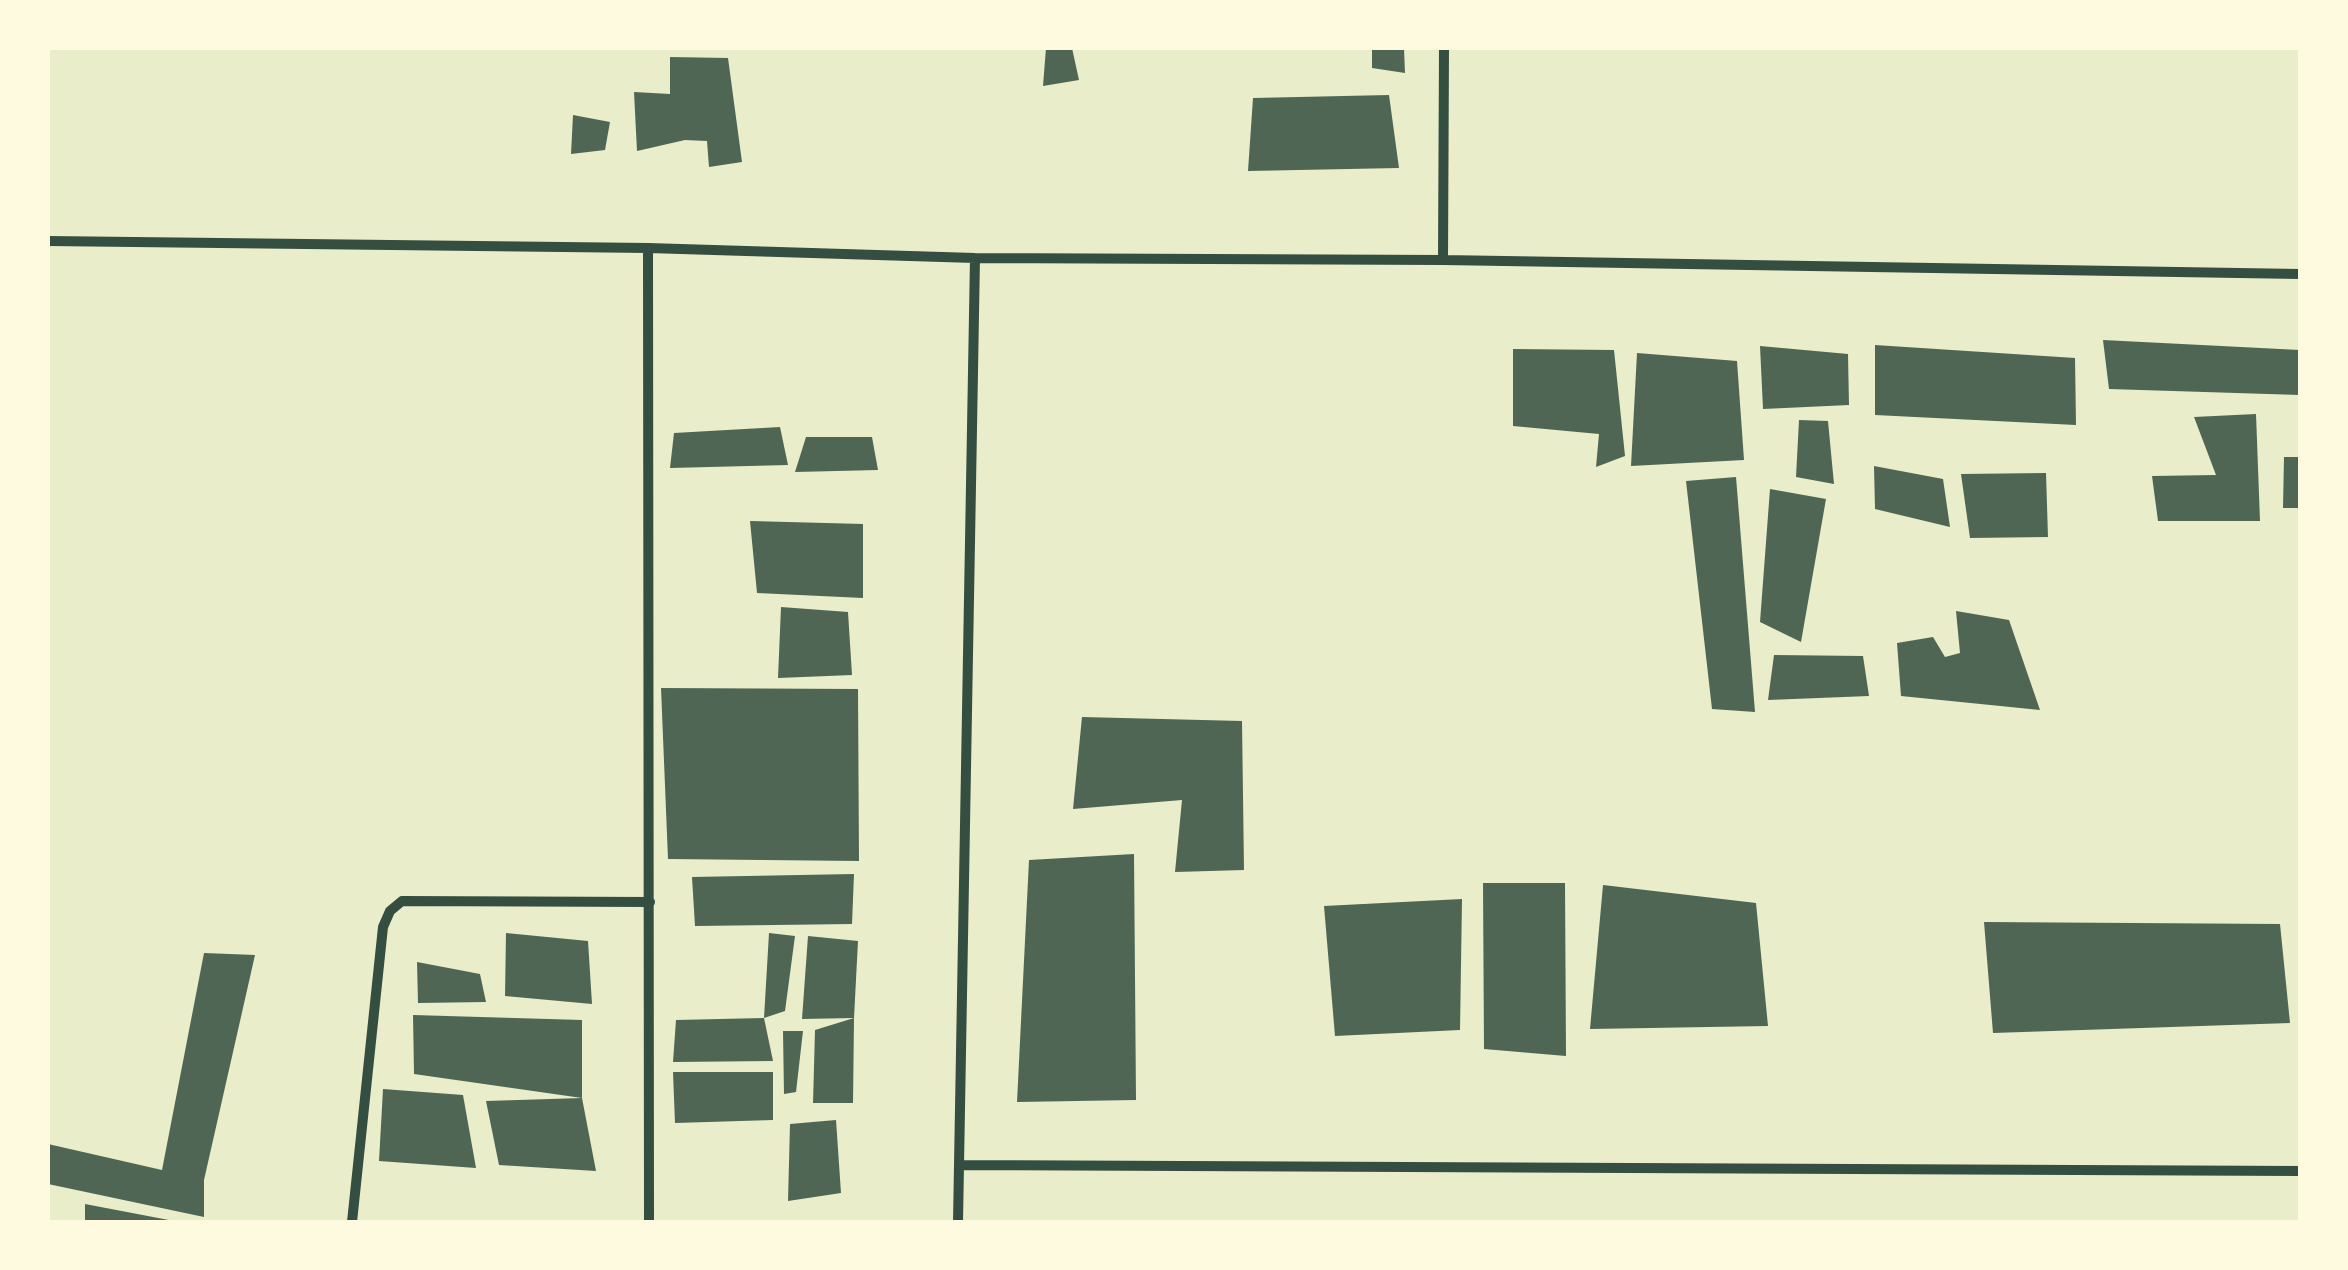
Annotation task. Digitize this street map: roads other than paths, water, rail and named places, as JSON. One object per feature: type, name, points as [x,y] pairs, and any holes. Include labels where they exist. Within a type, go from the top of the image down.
[{"type":"street","points":[[1443,260],[1444,48]]},
{"type":"street","points":[[48,242],[2300,274]]},
{"type":"street","points":[[648,248],[649,1222]]},
{"type":"street","points":[[958,1222],[975,258]]},
{"type":"street","points":[[352,1222],[383,927],[390,911],[402,901],[650,902]]},
{"type":"street","points":[[959,1164],[2300,1171]]}]
